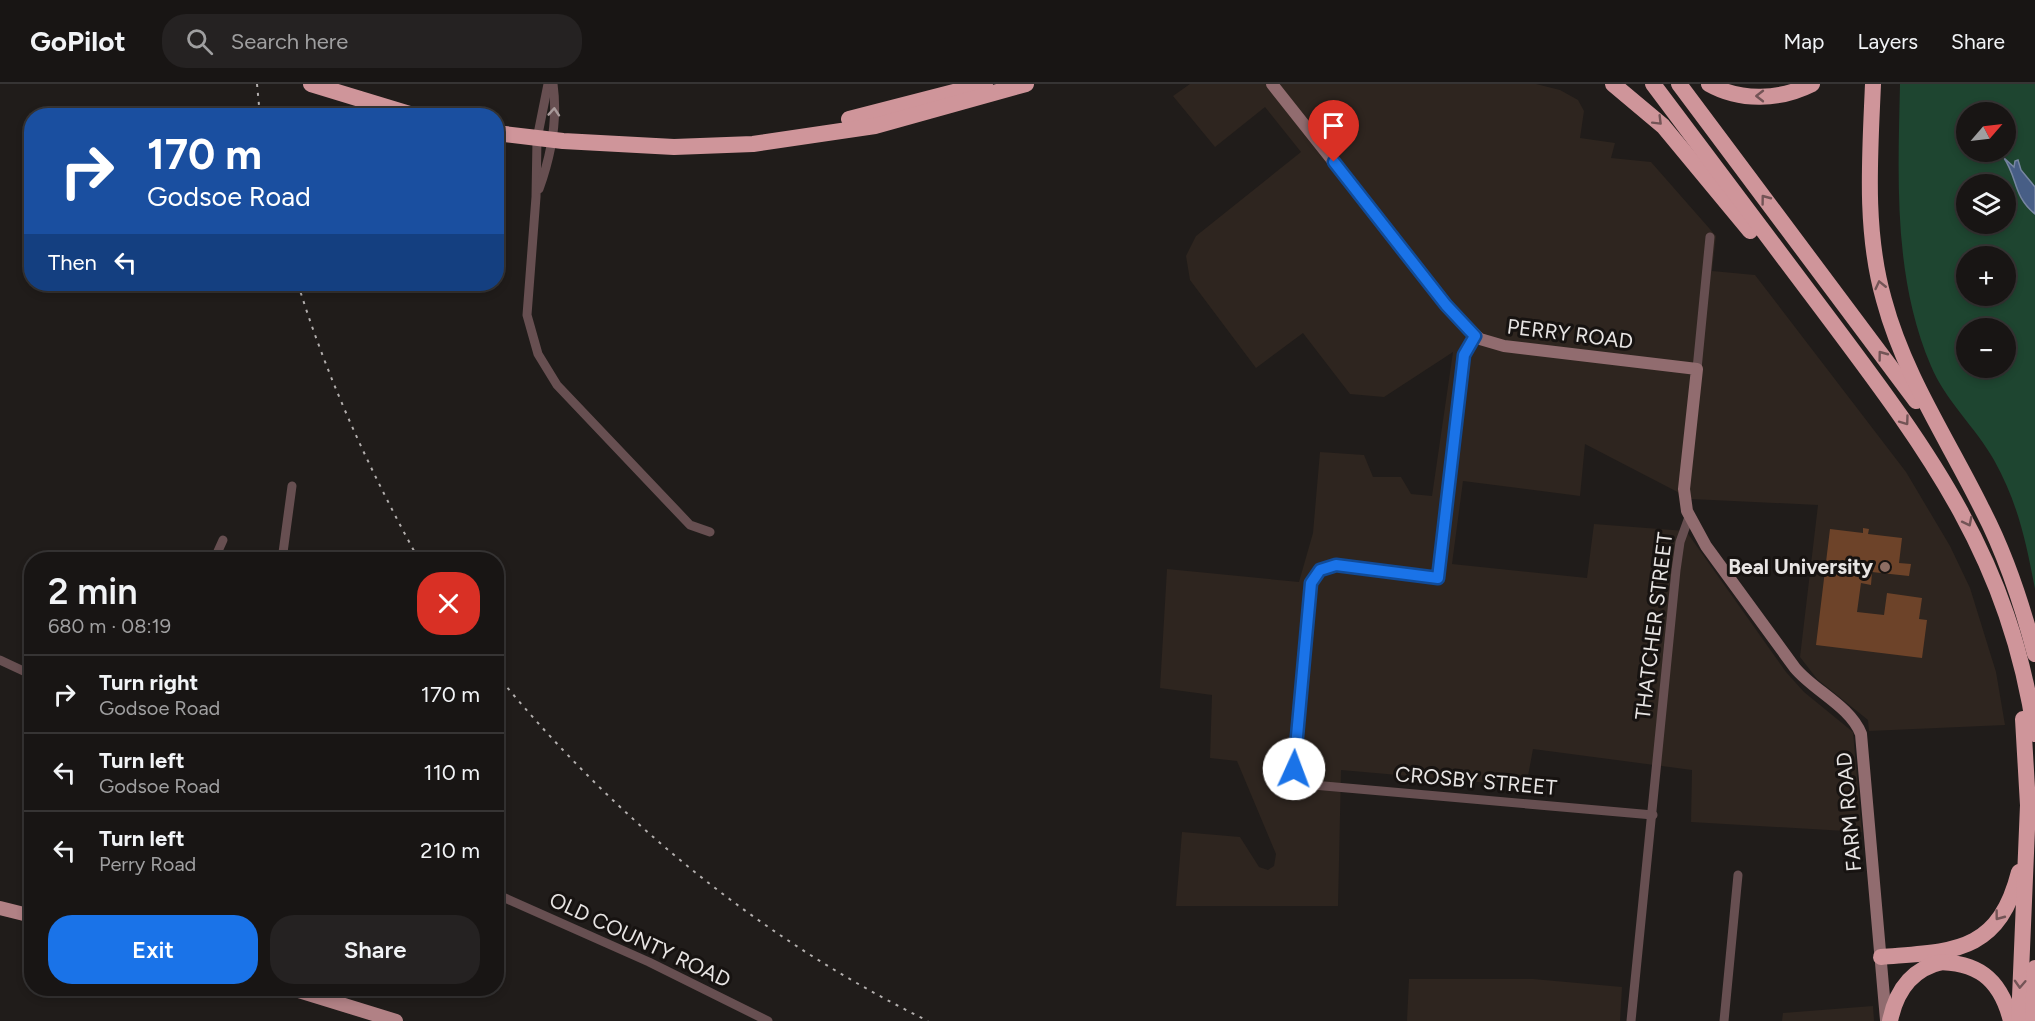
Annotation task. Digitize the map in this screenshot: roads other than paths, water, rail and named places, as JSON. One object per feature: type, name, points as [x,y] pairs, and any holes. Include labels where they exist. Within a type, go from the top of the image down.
[{"type":"highway","points":[[311,84],[390,108]]},
{"type":"highway","points":[[636,144],[814,126],[899,108],[985,84]]},
{"type":"highway","points":[[504,134],[544,139],[714,146],[819,136],[914,117],[1026,84]]},
{"type":"highway","points":[[1613,84],[1641,105],[1671,135],[1795,288],[1858,357]]},
{"type":"highway","points":[[1653,84],[1858,357],[1943,477],[1972,530],[1999,591],[2023,670],[2035,734]]},
{"type":"highway","points":[[1678,84],[1911,394],[1963,472]]},
{"type":"highway","points":[[1709,84],[1734,94],[1758,97],[1790,93],[1812,84]]},
{"type":"highway","points":[[1873,84],[1870,203],[1878,278],[1900,348],[1989,522],[2010,573],[2035,654]]},
{"type":"highway","points":[[1999,591],[2014,658],[2028,773],[2019,1021]]},
{"type":"highway","points":[[1881,957],[1953,951],[1971,943],[1985,933],[2003,911],[2014,890],[2022,863],[2028,821]]},
{"type":"highway","points":[[1881,957],[1902,963],[1946,962],[1968,965],[1988,977],[2002,996],[2011,1021]]},
{"type":"highway","points":[[1888,1021],[1906,982],[1927,967],[1946,962]]},
{"type":"highway","points":[[2033,1021],[2035,969]]},
{"type":"main road","points":[[0,908],[24,914]]},
{"type":"main road","points":[[328,996],[396,1021]]},
{"type":"street","points":[[548,84],[527,315],[538,354],[557,385],[690,525],[710,532]]},
{"type":"street","points":[[536,197],[549,162],[544,139],[555,100],[553,84]]},
{"type":"street","name":"PERRY ROAD","points":[[1272,84],[1438,294],[1475,336],[1504,346],[1697,369]]},
{"type":"street","name":"THATCHER STREET","points":[[1631,1021],[1676,570],[1680,542],[1689,517],[1684,489],[1710,237]]},
{"type":"street","name":"CROSBY STREET","points":[[1475,336],[1464,355],[1438,578],[1336,565],[1320,570],[1311,583],[1293,760],[1298,776],[1304,783],[1313,784],[1653,815]]},
{"type":"street","points":[[283,552],[292,486]]},
{"type":"street","name":"FARM ROAD","points":[[1689,517],[1706,546],[1795,668],[1851,718],[1859,729],[1864,754],[1888,1021]]},
{"type":"street","points":[[218,552],[223,540]]},
{"type":"street","points":[[0,660],[24,671]]},
{"type":"street","points":[[1724,1021],[1738,875]]},
{"type":"street","name":"OLD COUNTY ROAD","points":[[504,898],[649,962],[768,1021]]},
{"type":"water","points":[[2018,160],[2021,170],[2035,187],[2035,214],[2019,194],[2016,186],[2016,174],[2011,174],[2006,162],[2014,167]]},
{"type":"railway","points":[[257,84],[259,108]]},
{"type":"railway","points":[[300,291],[351,425],[415,552]]},
{"type":"railway","points":[[504,683],[590,778],[640,826],[693,871],[748,913],[806,952],[928,1021]]},
{"type":"place","name":"Beal University","points":[[1885,567]]}]
